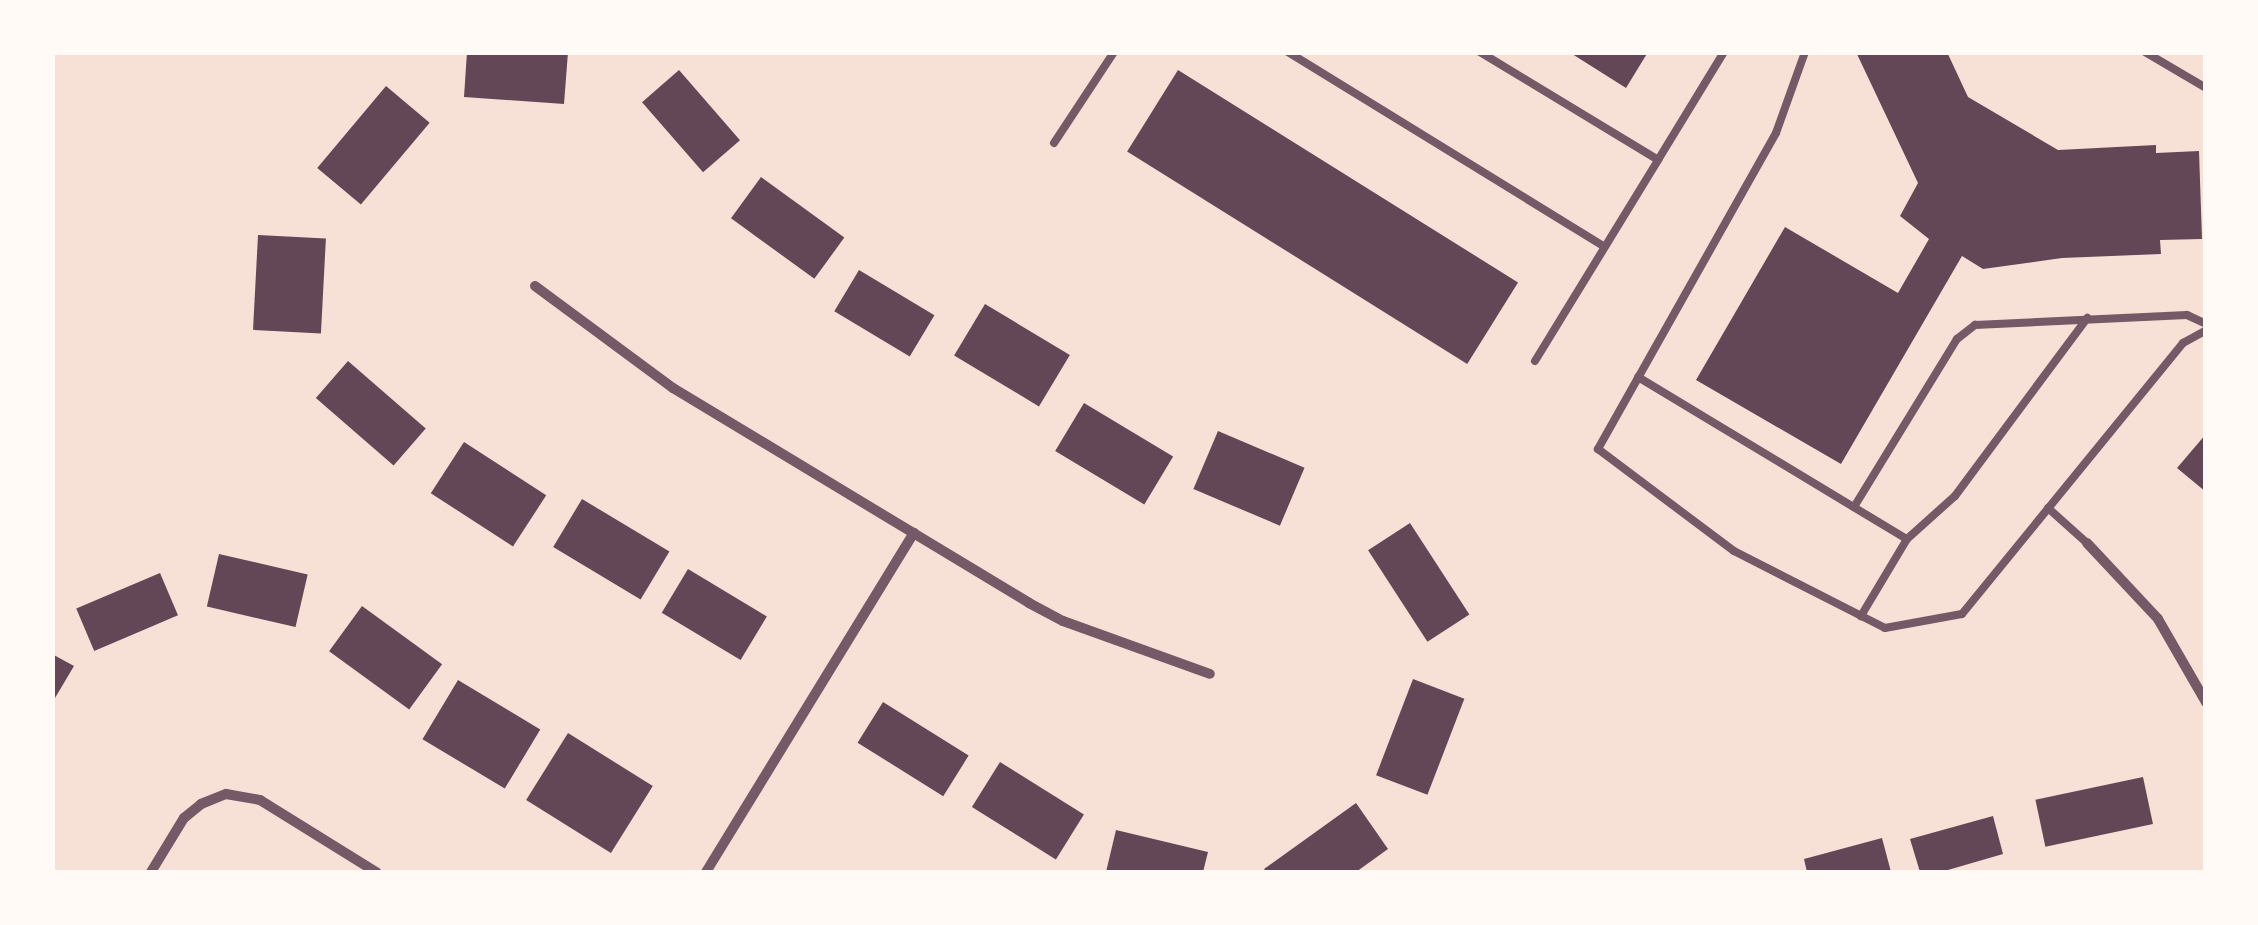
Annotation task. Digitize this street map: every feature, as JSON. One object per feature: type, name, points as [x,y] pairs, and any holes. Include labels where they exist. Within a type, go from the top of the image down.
[{"type":"street","points":[[535,286],[673,388],[1063,621],[1210,674]]},
{"type":"street","points":[[706,872],[914,533]]},
{"type":"street","points":[[2086,544],[2158,618],[2206,702]]},
{"type":"street","points":[[151,872],[184,818],[201,804],[226,794],[260,800],[376,872]]},
{"type":"lane","points":[[1054,143],[1114,52]]},
{"type":"lane","points":[[1288,52],[1602,245]]},
{"type":"lane","points":[[1480,52],[1658,160]]},
{"type":"lane","points":[[1535,361],[1602,245],[1724,52]]},
{"type":"lane","points":[[1805,52],[1776,133],[1598,449],[1734,550],[1885,628],[1962,614],[2183,342],[2206,327],[2187,315],[1975,324],[1966,332],[1854,507]]},
{"type":"lane","points":[[2146,52],[2206,88]]},
{"type":"lane","points":[[1861,616],[1907,539],[1955,496],[2086,318]]},
{"type":"lane","points":[[1638,377],[1907,539]]},
{"type":"lane","points":[[2048,508],[2086,544]]},
{"type":"building","points":[[467,52],[568,52],[564,104],[464,97]]},
{"type":"building","points":[[1569,52],[1648,52],[1626,88]]},
{"type":"building","points":[[1856,52],[1947,52],[1968,97],[2058,150],[2156,145],[2156,153],[2199,151],[2202,239],[2160,240],[2161,254],[2062,258],[1983,269],[1962,256],[1841,464],[1696,380],[1785,227],[1898,293],[1929,239],[1900,216],[1918,183]]},
{"type":"building","points":[[679,70],[740,140],[703,172],[642,102]]},
{"type":"building","points":[[1178,70],[1518,282],[1467,364],[1127,151]]},
{"type":"building","points":[[386,86],[430,123],[361,205],[317,168]]},
{"type":"building","points":[[761,177],[844,238],[814,279],[731,218]]},
{"type":"building","points":[[258,235],[326,239],[321,333],[253,330]]},
{"type":"building","points":[[859,270],[934,315],[910,356],[834,311]]},
{"type":"building","points":[[985,304],[1070,355],[1039,406],[954,355]]},
{"type":"building","points":[[348,361],[426,429],[394,466],[316,398]]},
{"type":"building","points":[[1084,403],[1173,457],[1144,505],[1055,451]]},
{"type":"building","points":[[1218,431],[1305,468],[1280,526],[1193,489]]},
{"type":"building","points":[[2206,434],[2206,492],[2177,468]]},
{"type":"building","points":[[464,442],[546,495],[513,547],[431,493]]},
{"type":"building","points":[[582,499],[669,552],[641,600],[553,547]]},
{"type":"building","points":[[1410,523],[1469,614],[1427,642],[1368,550]]},
{"type":"building","points":[[219,554],[308,574],[296,627],[207,607]]},
{"type":"building","points":[[688,569],[767,616],[741,660],[662,613]]},
{"type":"building","points":[[160,573],[178,615],[94,651],[76,609]]},
{"type":"building","points":[[362,606],[442,664],[409,709],[329,651]]},
{"type":"building","points":[[52,654],[74,666],[52,703]]},
{"type":"building","points":[[1413,679],[1464,699],[1427,795],[1376,775]]},
{"type":"building","points":[[458,680],[540,729],[505,789],[422,739]]},
{"type":"building","points":[[883,702],[969,756],[943,796],[858,743]]},
{"type":"building","points":[[568,733],[653,786],[611,853],[526,800]]},
{"type":"building","points":[[1000,762],[1084,814],[1056,859],[972,807]]},
{"type":"building","points":[[2143,777],[2153,824],[2045,847],[2035,800]]},
{"type":"building","points":[[1356,803],[1388,849],[1356,872],[1264,869]]},
{"type":"building","points":[[1993,816],[2003,854],[1941,872],[1920,872],[1910,839]]},
{"type":"building","points":[[1116,830],[1208,852],[1203,872],[1106,872]]},
{"type":"building","points":[[1882,838],[1891,872],[1807,872],[1804,859]]}]
